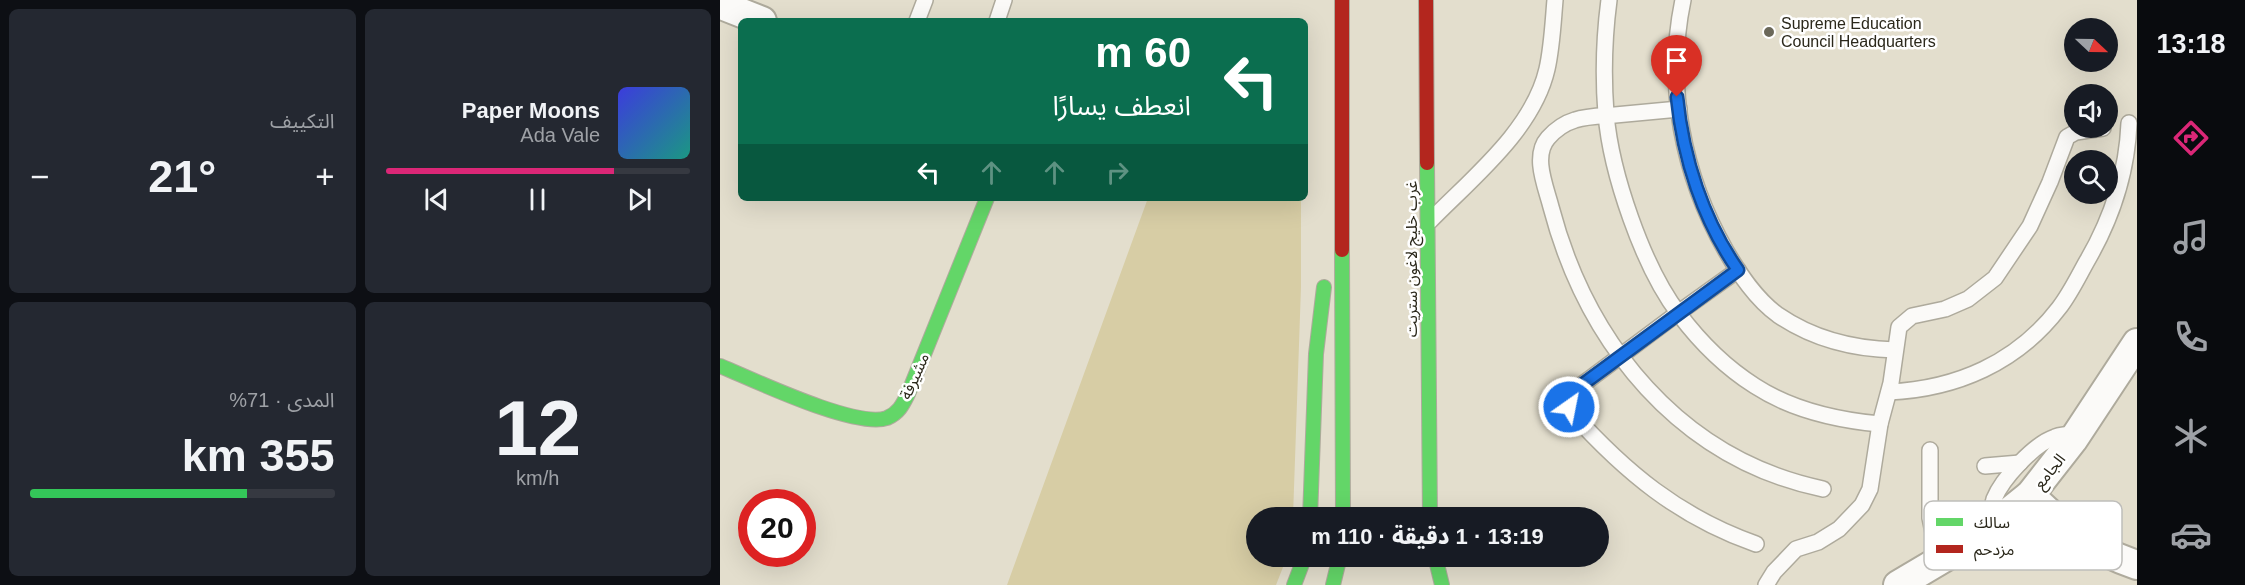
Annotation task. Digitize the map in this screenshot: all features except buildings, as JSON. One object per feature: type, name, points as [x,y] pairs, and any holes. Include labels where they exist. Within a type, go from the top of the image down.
[{"type":"street","points":[[1342,0],[1343,507]]},
{"type":"street","name":"غرب خليج لاغون ستريت","points":[[1428,1],[1430,507]]},
{"type":"street","points":[[724,7],[754,18]]},
{"type":"street","name":"مشيرفة","points":[[720,366],[845,416],[881,420],[897,411],[908,394],[986,201]]},
{"type":"street","points":[[1310,507],[1316,354],[1327,267],[1341,212]]},
{"type":"street","name":"الجامع","points":[[2023,501],[2030,495],[2078,434],[2137,343]]},
{"type":"street","points":[[2030,495],[2036,501]]},
{"type":"street","points":[[2122,560],[2137,565]]},
{"type":"street","points":[[1294,585],[1301,567]]},
{"type":"street","points":[[1334,585],[1338,567]]},
{"type":"street","points":[[1438,567],[1442,585]]},
{"type":"street","name":"الجامع","points":[[1898,585],[1924,570]]},
{"type":"lane","points":[[918,18],[925,0]]},
{"type":"lane","points":[[998,18],[1004,0]]},
{"type":"lane","points":[[1428,224],[1502,147],[1527,117],[1547,70],[1555,0]]},
{"type":"lane","points":[[1609,0],[1604,36],[1606,115],[1616,169],[1632,219],[1654,270],[1678,313],[1720,360],[1756,387],[1790,404],[1819,414],[1880,424]]},
{"type":"lane","points":[[1683,0],[1677,44],[1676,85],[1680,126],[1690,168],[1701,198],[1718,236],[1738,270],[1759,298],[1777,314],[1805,331],[1842,344],[1874,350],[1895,350]]},
{"type":"lane","points":[[1679,109],[1583,118],[1564,125],[1548,138],[1540,157],[1564,249],[1580,287],[1620,357],[1663,407],[1707,441],[1738,460],[1768,474],[1801,485],[1823,489]]},
{"type":"lane","points":[[1889,392],[1941,386],[1989,368],[2025,344],[2052,316],[2075,283],[2098,243],[2112,212],[2122,181],[2133,123],[2118,125]]},
{"type":"lane","points":[[1766,585],[1774,572],[1796,549],[1818,542],[1839,529],[1862,505],[1870,489],[1899,327],[1922,312],[1945,309],[1955,305],[1974,295],[1995,278],[2030,226],[2067,138]]},
{"type":"lane","points":[[1738,270],[1573,392],[1569,401],[1572,412],[1615,459],[1645,484],[1697,519],[1732,536],[1756,544]]},
{"type":"lane","points":[[1993,501],[2001,486],[2035,448],[2053,437],[2078,434]]},
{"type":"lane","points":[[1930,450],[1930,501]]},
{"type":"lane","points":[[1985,465],[2020,463]]},
{"type":"shaded area","points":[[1147,201],[1301,201],[1301,287],[1293,507],[1246,507],[1246,567],[1283,567],[1276,585],[1007,585]]},
{"type":"traffic: fast","points":[[1427,163],[1430,507]]},
{"type":"traffic: fast","points":[[720,366],[780,392],[830,410],[872,419],[887,418],[895,414],[908,394],[986,201]]},
{"type":"traffic: fast","points":[[1342,250],[1343,507]]},
{"type":"traffic: fast","points":[[1310,507],[1316,354],[1324,287]]},
{"type":"traffic: fast","points":[[1294,585],[1301,567]]},
{"type":"traffic: fast","points":[[1333,585],[1337,567]]},
{"type":"traffic: fast","points":[[1438,567],[1442,585]]},
{"type":"traffic: jam","points":[[1342,0],[1342,250]]},
{"type":"traffic: jam","points":[[1426,0],[1427,163]]},
{"type":"place","name":"Supreme Education Council Headquarters","points":[[1769,32]]},
{"type":"route","points":[[1569,407],[1570,397],[1579,387],[1738,270],[1718,236],[1690,168],[1680,126],[1677,97]]}]
